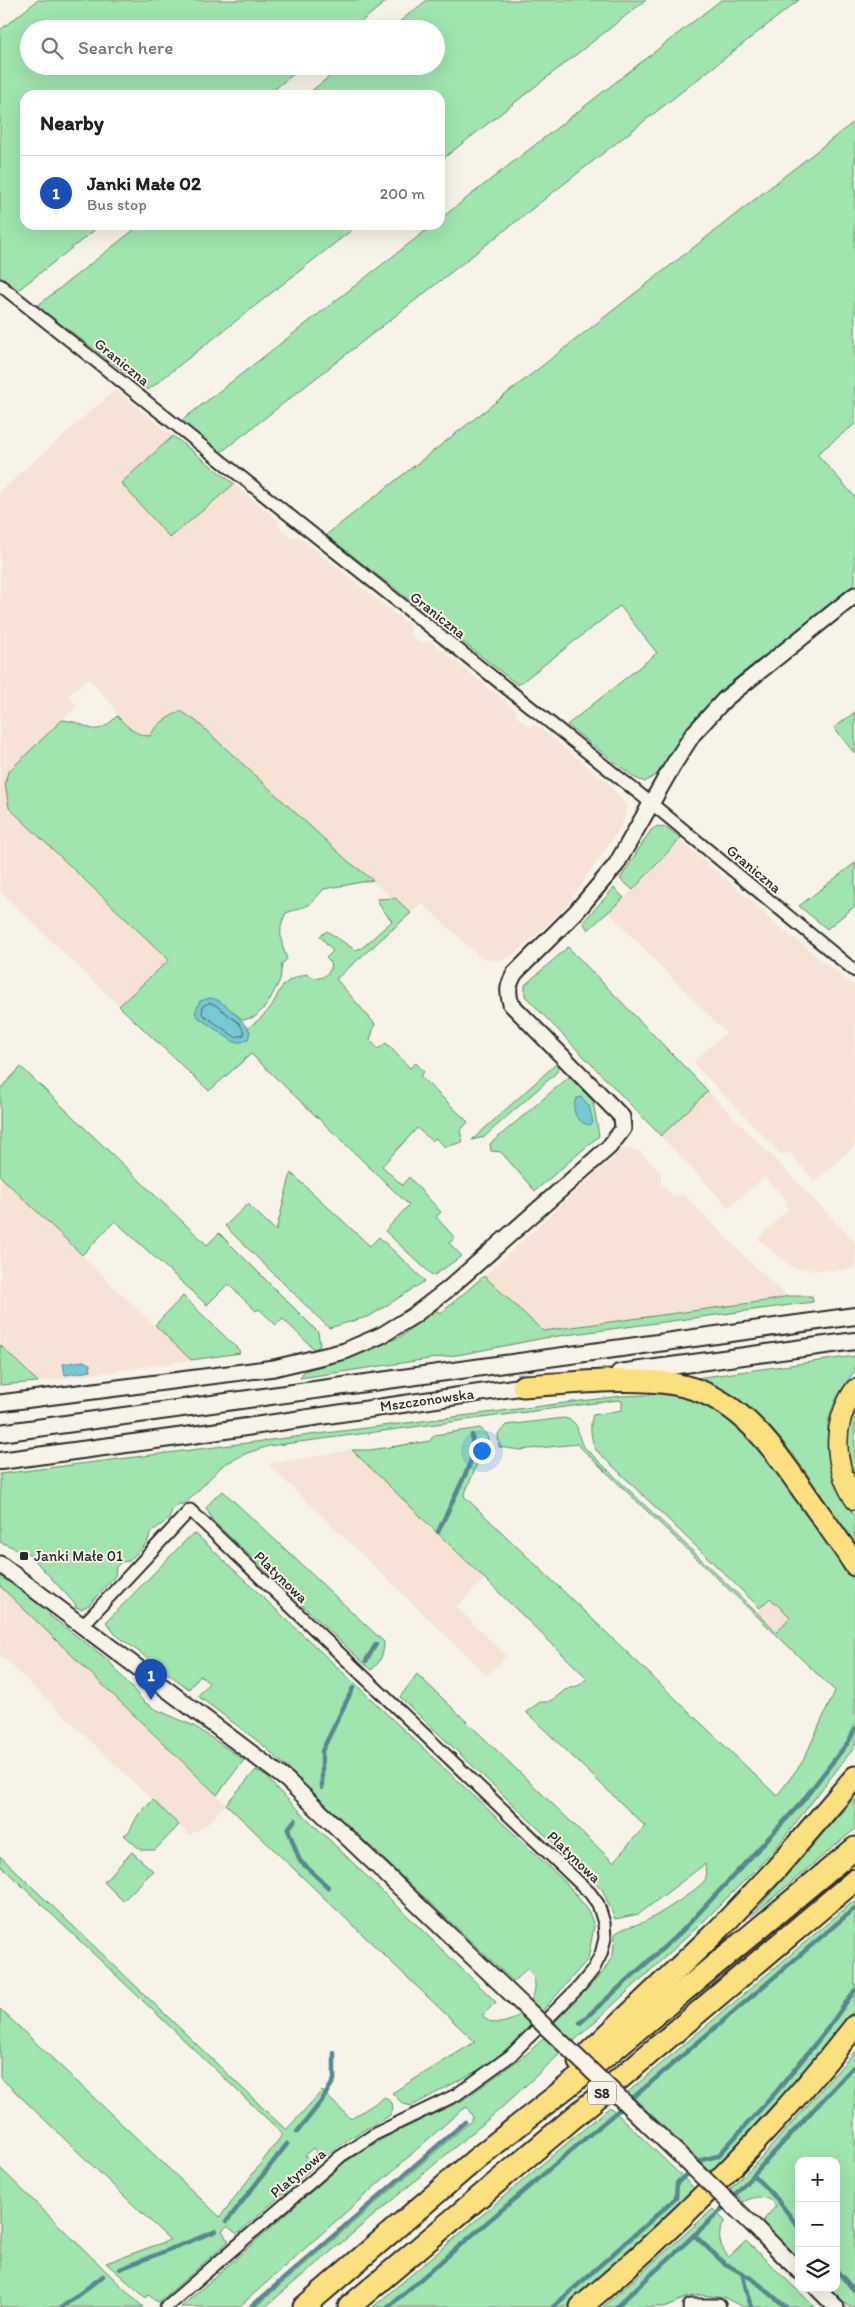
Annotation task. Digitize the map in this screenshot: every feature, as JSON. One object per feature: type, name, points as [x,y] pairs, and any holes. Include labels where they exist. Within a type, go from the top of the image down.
[{"type":"highway","points":[[522,1386],[648,1381],[676,1385],[710,1396],[732,1409],[757,1430],[855,1565]]},
{"type":"highway","points":[[817,1822],[855,1764]]},
{"type":"highway","points":[[476,2159],[719,1929],[817,1822],[855,1776]]},
{"type":"highway","name":"S8","points":[[304,2307],[476,2159],[602,2060],[855,1848]]},
{"type":"highway","name":"S8","points":[[349,2307],[855,1880]]},
{"type":"highway","points":[[581,2307],[674,2224],[778,2118],[855,2026]]},
{"type":"main road","name":"Mszczonowska","points":[[0,1433],[855,1316]]},
{"type":"main road","name":"Mszczonowska","points":[[0,1461],[185,1436],[522,1386],[855,1341]]},
{"type":"main road","points":[[855,1390],[843,1411],[836,1446],[845,1482],[855,1500]]},
{"type":"street","name":"Graniczna","points":[[0,285],[651,803],[855,972]]},
{"type":"street","points":[[0,1403],[274,1368],[345,1351],[382,1335],[444,1293],[609,1147],[623,1129],[622,1117],[511,1004],[507,990],[515,973],[576,912],[616,865],[693,734],[725,699],[855,595]]},
{"type":"street","name":"Platynowa","points":[[83,1625],[190,1510],[590,1893],[598,1904],[604,1923],[605,1938],[601,1954],[593,1970],[580,1986],[505,2060],[456,2095],[375,2134],[341,2156],[166,2307]]},
{"type":"street","points":[[0,1564],[287,1780],[795,2266]]},
{"type":"street","points":[[821,2292],[836,2307]]},
{"type":"street","points":[[691,2307],[699,2305],[718,2307]]},
{"type":"shaded area","points":[[115,390],[278,520],[279,527],[284,533],[290,537],[298,536],[409,625],[411,635],[421,643],[430,641],[515,709],[517,717],[528,726],[536,725],[606,781],[628,807],[622,825],[566,907],[514,955],[499,961],[481,958],[422,903],[411,913],[349,862],[189,715],[181,711],[171,715],[150,736],[142,736],[117,716],[114,707],[88,678],[68,696],[77,706],[8,772],[13,813],[169,960],[119,1006],[0,891],[0,492]]},
{"type":"shaded area","points":[[679,840],[765,912],[767,917],[855,987],[855,1145],[815,1182],[789,1152],[781,1154],[696,1066],[694,1061],[726,1033],[608,912],[644,880]]},
{"type":"shaded area","points":[[708,1091],[855,1242],[855,1268],[835,1271],[793,1268],[758,1239],[789,1209],[785,1204],[788,1201],[764,1177],[729,1208],[661,1136]]},
{"type":"shaded area","points":[[623,1148],[639,1151],[661,1173],[661,1183],[673,1196],[684,1195],[761,1273],[788,1296],[773,1300],[542,1331],[484,1276]]},
{"type":"shaded area","points":[[0,1176],[191,1360],[38,1382],[0,1345]]},
{"type":"shaded area","points":[[352,1450],[484,1579],[456,1607],[507,1656],[487,1675],[268,1464]]},
{"type":"shaded area","points":[[0,1586],[226,1804],[204,1827],[189,1835],[0,1654]]},
{"type":"shaded area","points":[[770,1598],[791,1618],[776,1632],[756,1612]]},
{"type":"green space","points":[[38,0],[388,0],[363,20],[20,20],[20,75],[293,75],[273,90],[20,90],[20,230],[95,230],[17,291],[0,278],[0,30]]},
{"type":"green space","points":[[427,0],[646,0],[445,157],[445,90],[312,90],[332,75],[445,75],[445,20],[401,20]]},
{"type":"green space","points":[[721,0],[799,0],[220,453],[181,421],[427,230],[445,230],[445,215]]},
{"type":"green space","points":[[855,121],[855,424],[817,454],[855,497],[855,584],[726,686],[691,725],[657,774],[645,782],[635,778],[567,725],[657,653],[620,606],[518,685],[326,535]]},
{"type":"green space","points":[[134,230],[352,230],[148,390],[37,306]]},
{"type":"green space","points":[[173,436],[234,484],[170,538],[121,483]]},
{"type":"green space","points":[[181,711],[196,721],[349,862],[373,880],[324,889],[309,905],[286,913],[283,919],[281,936],[287,959],[282,964],[280,980],[267,1005],[255,1017],[243,1020],[224,1005],[198,1017],[224,1035],[250,1032],[248,1028],[269,1009],[279,991],[288,982],[307,974],[314,978],[321,978],[329,972],[331,968],[330,962],[326,958],[333,951],[320,936],[327,931],[355,950],[362,948],[392,921],[382,909],[377,899],[395,898],[411,913],[336,979],[375,1024],[370,1040],[378,1049],[386,1043],[410,1068],[416,1063],[424,1072],[420,1076],[468,1122],[460,1131],[463,1142],[445,1147],[435,1138],[432,1141],[417,1128],[382,1166],[402,1185],[409,1177],[441,1212],[436,1217],[455,1238],[449,1243],[462,1256],[433,1276],[385,1231],[409,1205],[251,1054],[209,1091],[119,1006],[169,960],[9,808],[5,783],[8,772],[62,720],[72,721],[91,729],[96,729],[102,728],[117,716],[136,732],[150,736],[160,724]]},
{"type":"green space","points":[[855,712],[855,754],[834,728]]},
{"type":"green space","points":[[658,826],[663,828],[665,826],[681,838],[633,890],[620,879],[651,830]]},
{"type":"green space","points":[[855,863],[855,906],[827,929],[799,906]]},
{"type":"green space","points":[[614,888],[624,898],[588,930],[583,922]]},
{"type":"green space","points":[[568,947],[708,1091],[661,1136],[525,996],[525,985]]},
{"type":"green space","points":[[556,1064],[559,1067],[555,1074],[484,1137],[472,1140]]},
{"type":"green space","points":[[21,1067],[207,1245],[219,1233],[318,1332],[320,1346],[314,1349],[283,1319],[276,1325],[259,1309],[256,1311],[228,1284],[207,1305],[115,1221],[82,1255],[0,1176],[0,1089]]},
{"type":"green space","points":[[569,1077],[593,1101],[599,1136],[535,1191],[501,1152],[491,1151],[490,1144]]},
{"type":"green space","points":[[291,1173],[370,1246],[379,1237],[425,1281],[370,1316],[329,1328],[225,1226],[248,1204],[276,1231]]},
{"type":"green space","points":[[484,1276],[543,1331],[773,1300],[788,1296],[812,1296],[813,1302],[544,1338],[463,1354],[300,1378],[304,1371],[351,1358],[400,1337],[435,1310],[441,1313]]},
{"type":"green space","points":[[183,1296],[240,1353],[191,1360],[155,1325]]},
{"type":"green space","points":[[0,1345],[38,1382],[0,1385]]},
{"type":"green space","points":[[855,1356],[855,1370],[838,1395],[832,1409],[828,1422],[827,1446],[833,1480],[847,1506],[855,1516],[855,1547],[806,1473],[778,1436],[763,1420],[734,1398],[719,1390],[689,1379]]},
{"type":"green space","points":[[653,1392],[675,1394],[703,1402],[748,1432],[855,1580],[855,1745],[853,1749],[773,1852],[702,1923],[498,2111],[265,2307],[255,2307],[470,2122],[473,2117],[467,2107],[460,2111],[239,2307],[181,2307],[346,2161],[386,2137],[463,2100],[528,2053],[557,2025],[555,2022],[603,1972],[613,1955],[615,1934],[658,1914],[686,1896],[706,1879],[705,1864],[639,1914],[615,1919],[602,1889],[400,1697],[417,1674],[613,1862],[645,1826],[526,1712],[540,1702],[548,1702],[565,1690],[580,1685],[587,1678],[352,1450],[370,1450],[430,1441],[434,1435],[480,1428],[483,1430],[487,1436],[489,1448],[483,1449],[464,1496],[777,1796],[803,1761],[835,1691],[577,1444],[520,1450],[499,1447],[498,1434],[506,1425],[564,1418],[570,1420],[576,1426],[584,1447],[777,1632],[790,1617],[770,1598],[760,1608],[596,1450],[591,1433],[593,1415],[622,1410],[622,1401],[269,1446],[247,1453],[223,1465],[185,1504],[179,1504],[172,1510],[169,1519],[151,1532],[147,1543],[129,1561],[121,1562],[116,1567],[115,1576],[89,1605],[81,1609],[75,1607],[76,1605],[29,1554],[0,1542],[0,1474],[621,1396],[648,1395]]},
{"type":"green space","points":[[855,1406],[855,1476],[849,1458],[848,1432]]},
{"type":"green space","points":[[223,1491],[384,1642],[381,1658],[374,1668],[371,1670],[213,1521],[206,1508]]},
{"type":"green space","points":[[196,1534],[567,1884],[588,1910],[594,1926],[588,1959],[518,2039],[489,2064],[412,2106],[403,2104],[392,2093],[475,2042],[226,1804],[256,1770],[267,1777],[276,1788],[496,2002],[482,2016],[492,2022],[503,2022],[514,2018],[524,2010],[531,2000],[535,1989],[534,1978],[527,1968],[514,1982],[263,1745],[198,1696],[209,1683],[200,1675],[189,1689],[115,1634],[106,1622],[189,1537]]},
{"type":"green space","points":[[0,1574],[51,1612],[49,1615],[107,1659],[144,1702],[155,1709],[194,1726],[244,1760],[217,1795],[0,1586]]},
{"type":"green space","points":[[855,1797],[855,1829],[750,1917]]},
{"type":"green space","points":[[153,1800],[179,1825],[155,1850],[141,1850],[124,1835],[129,1832],[138,1815]]},
{"type":"green space","points":[[132,1852],[153,1871],[123,1901],[104,1882]]},
{"type":"green space","points":[[0,1856],[286,2130],[322,2091],[351,2119],[385,2097],[392,2103],[393,2110],[389,2116],[350,2138],[325,2157],[320,2156],[313,2148],[305,2155],[311,2164],[311,2169],[237,2234],[227,2226],[222,2231],[229,2241],[159,2302],[149,2295],[146,2298],[106,2263],[170,2240],[0,2077],[0,2009],[220,2217],[283,2134],[0,1865]]},
{"type":"green space","points":[[855,1900],[855,2009],[804,2071],[711,2172],[628,2092]]},
{"type":"green space","points":[[855,2051],[855,2307],[849,2307],[833,2292],[840,2292],[840,2157],[795,2157],[795,2255],[761,2223],[776,2206],[773,2202],[765,2198],[756,2197],[744,2202],[730,2189],[762,2157]]},
{"type":"green space","points":[[610,2107],[696,2190],[624,2258],[567,2307],[373,2307]]},
{"type":"green space","points":[[0,2168],[143,2307],[0,2307]]},
{"type":"green space","points":[[713,2209],[725,2221],[720,2231],[720,2240],[723,2249],[729,2257],[746,2241],[795,2288],[795,2292],[799,2292],[815,2307],[743,2307],[725,2298],[701,2295],[688,2297],[664,2307],[603,2307]]},
{"type":"water","points":[[210,998],[227,1006],[238,1017],[250,1032],[248,1039],[242,1042],[234,1042],[198,1017],[195,1013],[200,1001]]},
{"type":"water","points":[[581,1097],[589,1106],[593,1123],[590,1125],[581,1121],[574,1111],[577,1098]]},
{"type":"water","points":[[83,1361],[90,1364],[91,1371],[65,1375],[63,1364]]},
{"type":"waterway","points":[[438,1532],[473,1455],[472,1435]]},
{"type":"waterway","points":[[366,1661],[376,1644]]},
{"type":"waterway","points":[[322,1788],[322,1751],[353,1688]]},
{"type":"waterway","points":[[580,2023],[683,1930],[801,1803],[849,1741],[855,1729]]},
{"type":"waterway","points":[[295,1820],[288,1829],[300,1861],[328,1887]]},
{"type":"waterway","points":[[388,2307],[855,1908]]},
{"type":"waterway","points":[[553,2307],[676,2198],[677,2183],[702,2160],[718,2156],[777,2091],[828,2028],[855,1990]]},
{"type":"waterway","points":[[297,2132],[321,2102],[334,2080],[334,2053]]},
{"type":"waterway","points":[[616,2307],[716,2215],[855,2065]]},
{"type":"waterway","points":[[251,2307],[465,2122]]},
{"type":"waterway","points":[[227,2221],[287,2144]]},
{"type":"waterway","points":[[754,2176],[778,2200],[795,2223]]},
{"type":"waterway","points":[[120,2269],[216,2231]]},
{"type":"waterway","points":[[694,2235],[724,2263],[754,2280],[786,2307]]},
{"type":"waterway","points":[[742,2273],[752,2307]]},
{"type":"waterway","points":[[840,2274],[855,2291]]},
{"type":"waterway","points":[[62,2307],[103,2276]]},
{"type":"place","name":"Janki Małe 01","points":[[24,1556]]},
{"type":"place","name":"Janki Małe 02","points":[[151,1700]]}]
